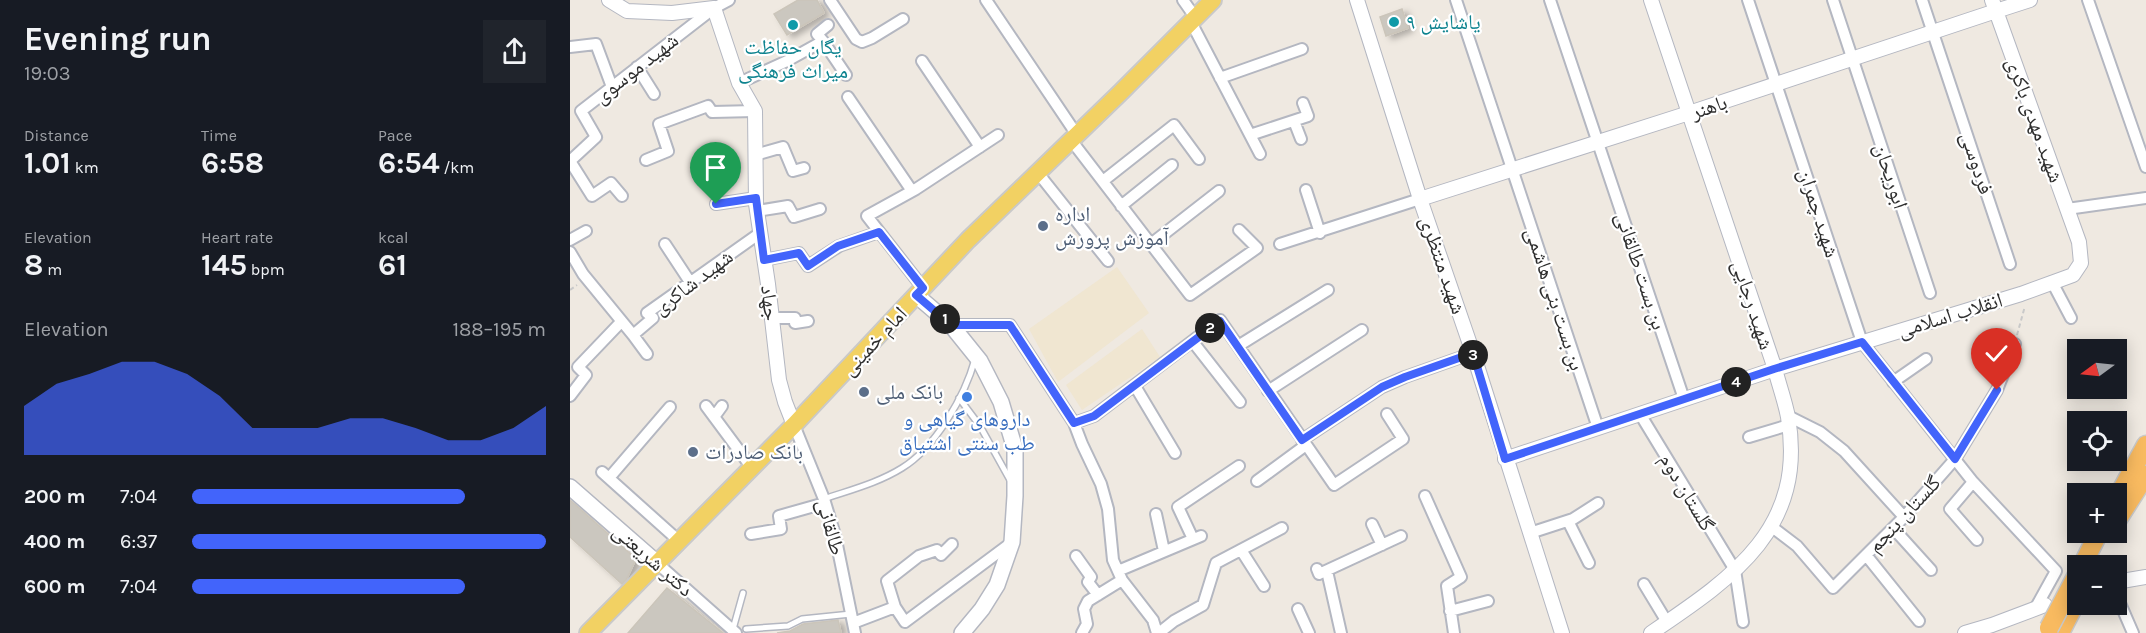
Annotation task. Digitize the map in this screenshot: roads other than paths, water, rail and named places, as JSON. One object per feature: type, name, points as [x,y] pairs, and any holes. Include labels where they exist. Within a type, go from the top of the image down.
[{"type":"highway","points":[[2125,483],[2146,445]]},
{"type":"highway","points":[[2127,505],[2146,475]]},
{"type":"highway","points":[[2052,631],[2067,603]]},
{"type":"highway","points":[[2052,631],[2067,612]]},
{"type":"main road","name":"امام خمینی","points":[[588,633],[794,425],[968,240],[1213,0]]},
{"type":"main road","points":[[920,291],[975,355],[1001,402],[1015,449],[1012,542],[997,585],[982,609],[962,633]]},
{"type":"main road","name":"دکتر شریعتی","points":[[570,487],[657,563]]},
{"type":"street","points":[[609,0],[627,10],[672,13],[712,4]]},
{"type":"street","name":"شهید موسوی","points":[[570,161],[596,138],[576,111],[612,87],[712,4],[729,0]]},
{"type":"street","points":[[830,0],[856,39],[862,42],[903,19]]},
{"type":"street","points":[[986,0],[1103,181],[1190,295],[1257,248],[1239,230]]},
{"type":"street","points":[[1184,0],[1220,78],[1260,154]]},
{"type":"street","name":"شهید منتظری","points":[[1357,0],[1562,633]]},
{"type":"street","name":"بن بست بنی هاشمی","points":[[1456,0],[1598,428]]},
{"type":"street","name":"بن بست طالقانی","points":[[1550,0],[1684,399]]},
{"type":"street","name":"شهید رجایی","points":[[1651,0],[1774,369],[1789,420],[1791,465],[1786,491],[1772,527],[1762,541],[1735,570],[1689,608],[1651,633]]},
{"type":"street","name":"شهید چمران","points":[[1748,0],[1862,342],[1973,482],[2056,571],[2040,607]]},
{"type":"street","name":"ابوریحان","points":[[1833,0],[1930,293]]},
{"type":"street","name":"فردوسی","points":[[1922,0],[2010,264]]},
{"type":"street","points":[[1994,6],[2030,0]]},
{"type":"street","points":[[2088,0],[2146,167]]},
{"type":"street","name":"جهاد","points":[[712,4],[739,83],[755,111],[756,204],[779,380],[784,402],[794,425]]},
{"type":"street","name":"باهنر","points":[[1420,199],[1853,59],[1933,32],[1994,6]]},
{"type":"street","name":"شهید مهدی باکری","points":[[1994,6],[2079,242],[2080,263]]},
{"type":"street","points":[[828,25],[817,34],[846,75]]},
{"type":"street","points":[[739,83],[787,61],[823,40]]},
{"type":"street","points":[[570,47],[596,44],[612,87]]},
{"type":"street","points":[[1220,78],[1302,49]]},
{"type":"street","points":[[922,61],[980,147]]},
{"type":"street","points":[[637,67],[654,94]]},
{"type":"street","points":[[848,97],[912,191]]},
{"type":"street","points":[[1250,135],[1308,116],[1303,103]]},
{"type":"street","points":[[646,160],[668,151],[659,124],[708,105],[712,112],[755,111]]},
{"type":"street","points":[[1294,121],[1301,139]]},
{"type":"street","points":[[1103,181],[1174,125],[1199,159]]},
{"type":"street","points":[[920,291],[867,216],[912,191],[998,135]]},
{"type":"street","points":[[755,155],[783,147],[793,171],[804,168]]},
{"type":"street","points":[[570,161],[592,196],[611,183],[622,196]]},
{"type":"street","points":[[1121,206],[1172,165]]},
{"type":"street","points":[[1038,173],[1108,261]]},
{"type":"street","points":[[1306,190],[1320,233]]},
{"type":"street","points":[[1150,244],[1219,191]]},
{"type":"street","points":[[2067,208],[2146,198]]},
{"type":"street","points":[[1280,244],[1420,199]]},
{"type":"street","points":[[716,204],[788,206],[794,217],[820,209]]},
{"type":"street","points":[[570,240],[586,231]]},
{"type":"street","points":[[764,260],[799,253],[808,266],[838,246],[879,232]]},
{"type":"street","name":"شهید شاکری","points":[[633,335],[652,318],[647,313],[760,233]]},
{"type":"street","points":[[664,244],[690,282]]},
{"type":"street","points":[[570,252],[583,274],[647,354]]},
{"type":"street","name":"انقلاب اسلامی","points":[[1505,459],[1774,369],[2029,291],[2073,275],[2080,263]]},
{"type":"street","points":[[2052,282],[2071,318]]},
{"type":"street","points":[[1238,346],[1328,290]]},
{"type":"street","points":[[772,318],[795,318],[795,323],[808,321]]},
{"type":"street","points":[[1074,423],[1094,416],[1220,321],[1334,485],[1403,439],[1387,414]]},
{"type":"street","points":[[570,396],[586,375],[578,367],[621,322]]},
{"type":"street","points":[[951,325],[1010,325],[1074,423],[1101,484],[1108,509],[1113,560],[1120,576],[1153,620],[1158,633],[1203,605],[1216,564],[1282,528]]},
{"type":"street","points":[[1268,391],[1362,330]]},
{"type":"street","points":[[1193,342],[1240,402]]},
{"type":"street","name":"گلستان پنجم","points":[[1772,527],[1797,546],[1833,588],[1904,517],[1955,459],[1997,390],[2014,344]]},
{"type":"street","points":[[1257,481],[1304,442],[1382,387],[1473,353]]},
{"type":"street","points":[[1893,382],[1926,359]]},
{"type":"street","points":[[1135,386],[1175,453]]},
{"type":"street","points":[[706,406],[752,468]]},
{"type":"street","points":[[714,417],[722,406]]},
{"type":"street","points":[[670,407],[606,475],[679,542]]},
{"type":"street","name":"گلستان دوم","points":[[1640,414],[1735,570]]},
{"type":"street","points":[[1749,437],[1789,420],[1820,432],[1844,451],[1904,517]]},
{"type":"street","name":"طالقانی","points":[[794,425],[825,501],[835,535],[853,623]]},
{"type":"street","points":[[1082,633],[1087,624],[1084,609],[1088,601],[1120,576],[1164,551],[1197,537],[1178,507],[1239,466]]},
{"type":"street","points":[[1973,482],[1950,509],[1977,540]]},
{"type":"street","points":[[1425,496],[1461,577],[1447,586],[1454,633]]},
{"type":"street","points":[[751,534],[781,529],[779,516],[825,501]]},
{"type":"street","points":[[1530,533],[1568,521],[1598,503]]},
{"type":"street","points":[[1156,514],[1164,551]]},
{"type":"street","points":[[1568,521],[1589,563]]},
{"type":"street","points":[[1372,524],[1382,545]]},
{"type":"street","points":[[1893,528],[1931,570]]},
{"type":"street","points":[[1341,633],[1322,570],[1401,536]]},
{"type":"street","points":[[952,544],[941,555],[937,550],[919,556],[886,581],[895,607],[905,622],[1012,542]]},
{"type":"street","points":[[1240,550],[1264,586]]},
{"type":"street","points":[[1866,555],[1919,621]]},
{"type":"street","points":[[1076,556],[1091,577],[1088,582],[1098,595]]},
{"type":"street","name":"دکتر شریعتی","points":[[657,563],[738,631]]},
{"type":"street","points":[[1735,570],[1743,622]]},
{"type":"street","points":[[2127,580],[2146,577]]},
{"type":"street","points":[[1644,584],[1667,622]]},
{"type":"street","points":[[1450,611],[1488,601]]},
{"type":"street","points":[[853,623],[895,607]]},
{"type":"street","points":[[1965,633],[2040,607]]},
{"type":"street","points":[[1298,609],[1309,633]]},
{"type":"street","points":[[2125,615],[2133,633]]},
{"type":"lane","points":[[825,501],[903,468],[933,440],[959,398],[972,370],[975,355]]},
{"type":"lane","points":[[959,398],[995,450],[1015,490]]},
{"type":"lane","points":[[743,593],[738,631],[788,626],[802,618],[853,623]]},
{"type":"place","name":"یاشایش ۹","points":[[1394,22]]},
{"type":"place","name":"یگان حفاظت میراث فرهنگی","points":[[793,25]]},
{"type":"place","name":"اداره آموزش پرورش","points":[[1043,226]]},
{"type":"place","name":"بانک ملی","points":[[864,392]]},
{"type":"place","name":"داروهای گیاهی و طب سنتی اشتیاق","points":[[967,397]]},
{"type":"place","name":"بانک صادرات","points":[[693,452]]}]
